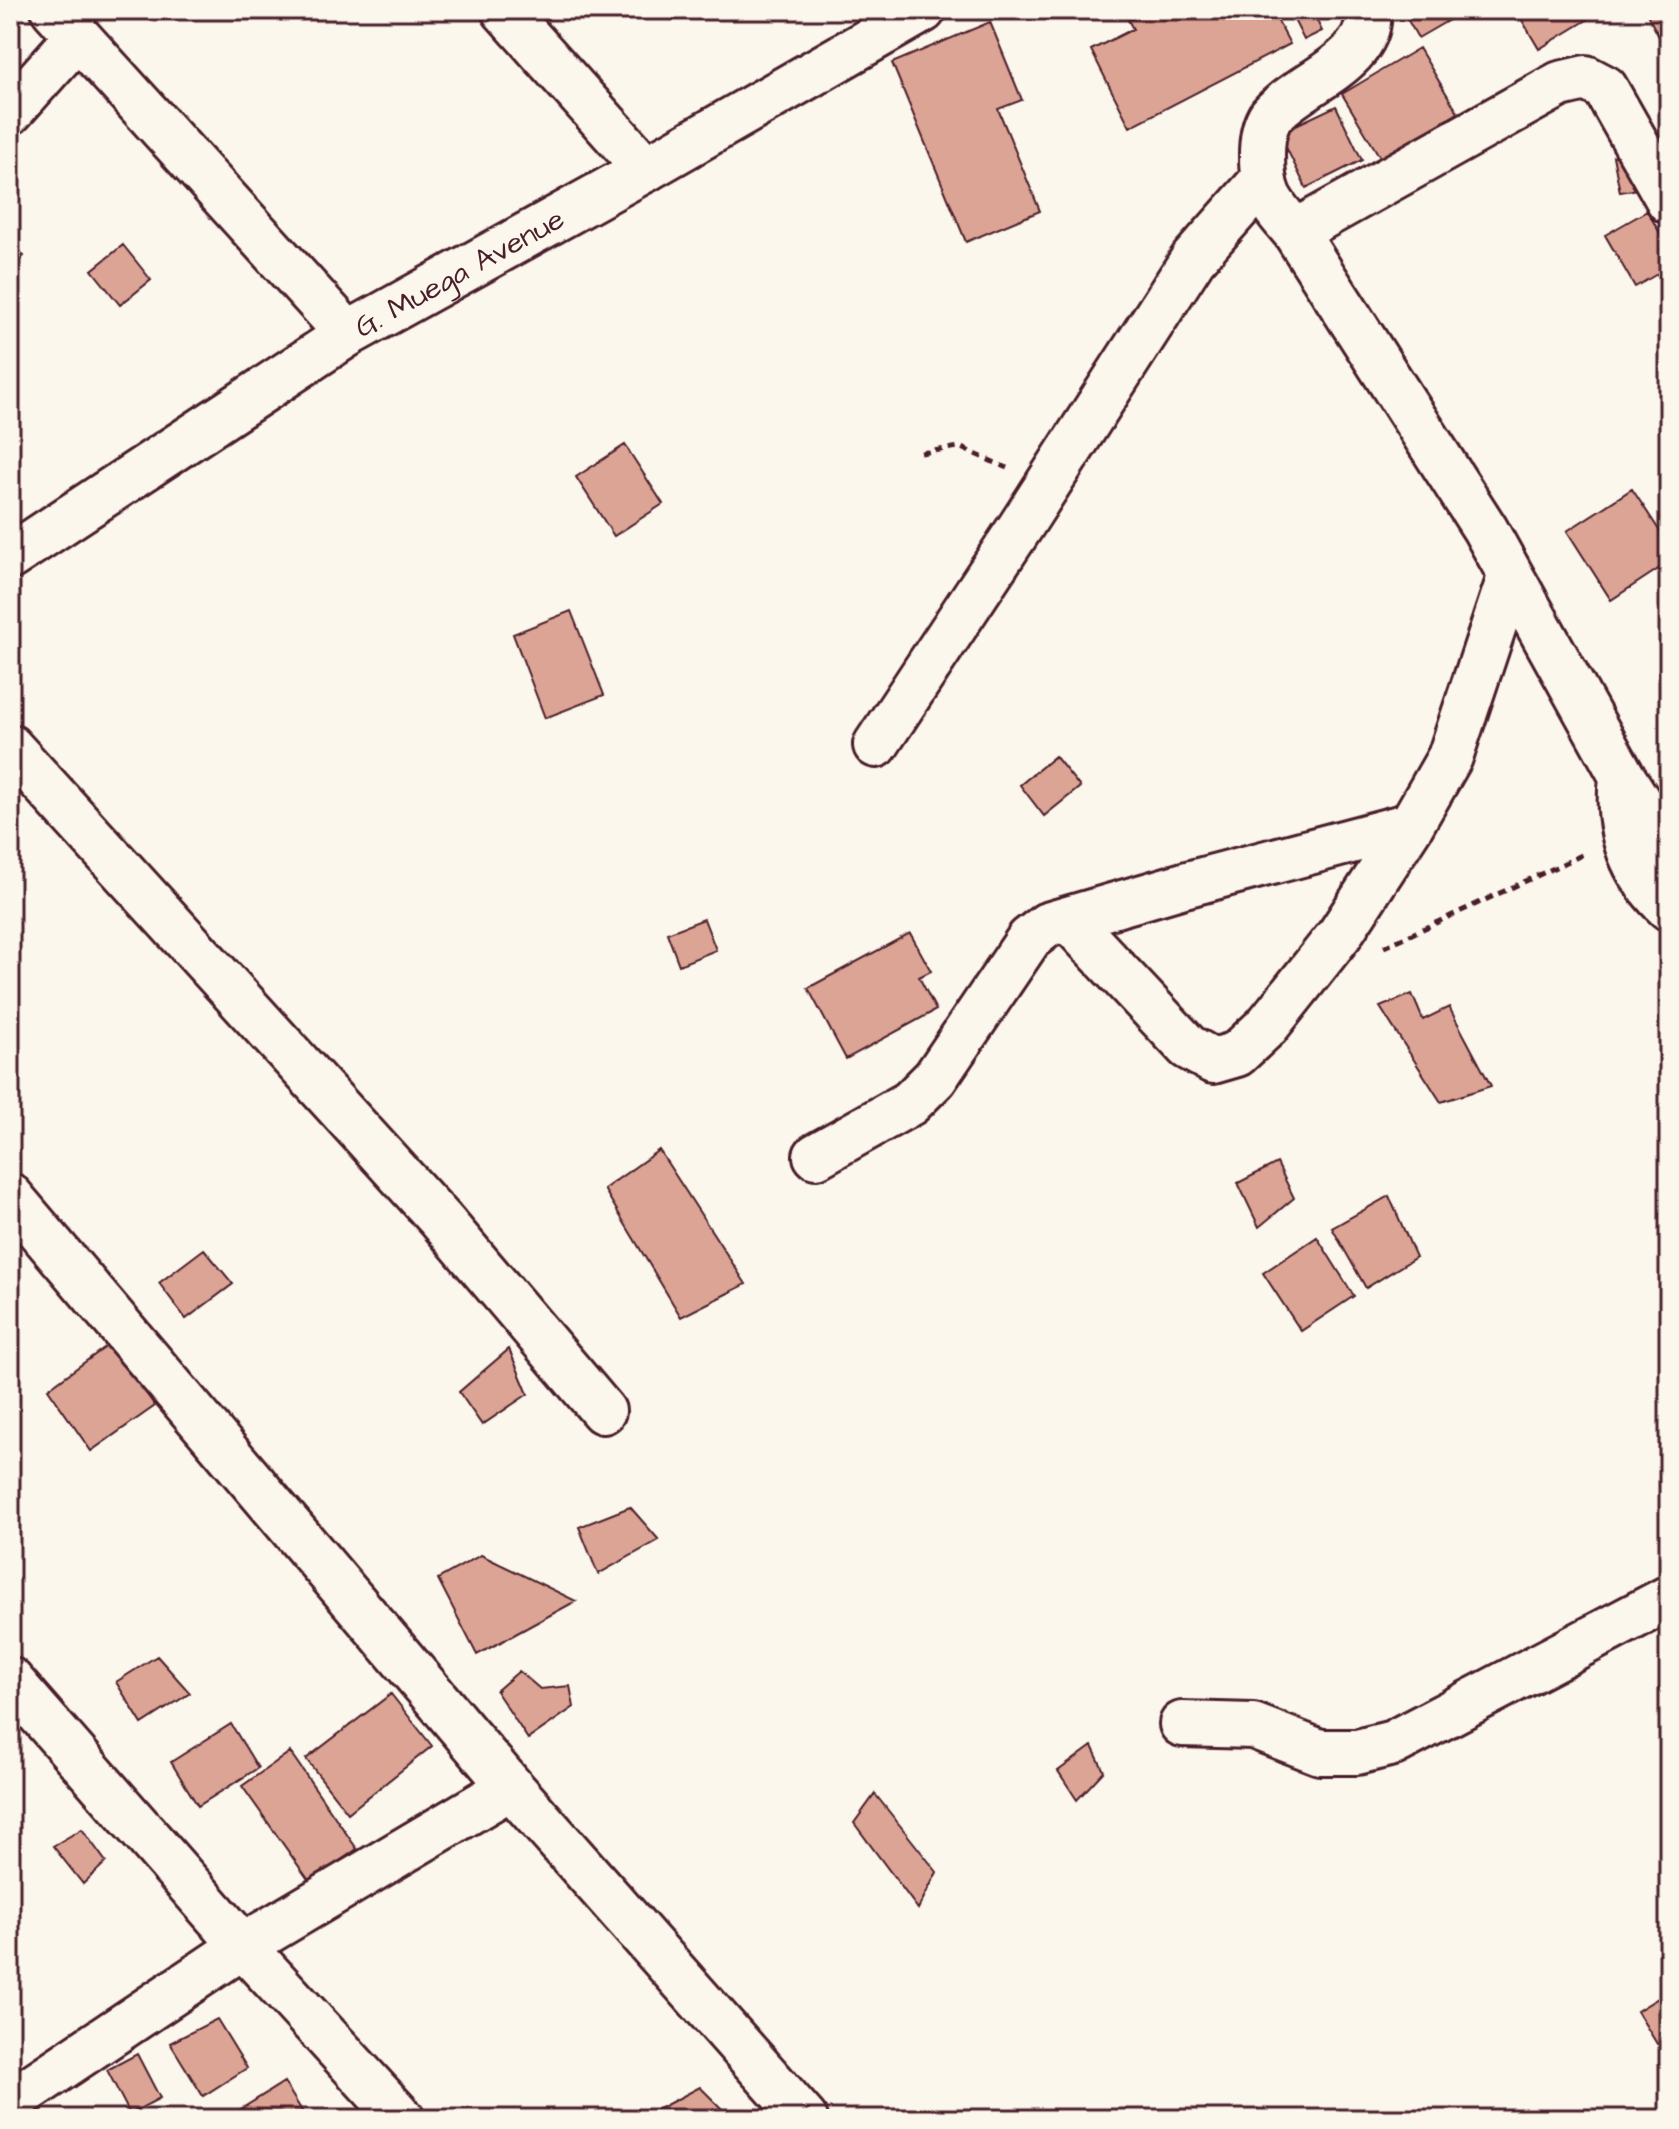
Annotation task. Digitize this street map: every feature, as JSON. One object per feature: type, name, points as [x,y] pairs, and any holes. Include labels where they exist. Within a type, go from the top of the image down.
[{"type":"street","points":[[504,10],[646,169]]},
{"type":"street","name":"G. Muega Avenue","points":[[10,557],[348,334],[646,169],[923,10]]},
{"type":"street","points":[[1368,10],[1370,22],[1362,43],[1269,117],[1262,143],[1262,181],[1268,200],[1295,232],[1485,529],[1622,776],[1669,851]]},
{"type":"street","points":[[10,112],[66,23],[348,334]]},
{"type":"street","points":[[1295,232],[1560,84],[1586,78],[1605,88],[1669,201]]},
{"type":"street","points":[[876,745],[1193,259],[1262,181]]},
{"type":"street","points":[[1069,920],[1188,1047],[1213,1061],[1237,1054],[1267,1026],[1340,934],[1411,825],[1450,757],[1510,577]]},
{"type":"street","points":[[10,747],[441,1220],[603,1411]]},
{"type":"street","points":[[1622,776],[1619,801],[1623,836],[1641,875],[1669,908]]},
{"type":"street","points":[[816,1156],[910,1103],[935,1078],[1029,939],[1047,925],[1411,825]]},
{"type":"street","points":[[10,1196],[511,1787],[805,2119]]},
{"type":"street","points":[[1182,1724],[1253,1726],[1320,1752],[1357,1752],[1393,1743],[1669,1598]]},
{"type":"street","points":[[10,1680],[243,1946],[402,2119]]},
{"type":"street","points":[[10,2102],[243,1946],[511,1787]]},
{"type":"path","points":[[921,453],[959,447],[1047,486]]},
{"type":"path","points":[[1370,954],[1623,836]]},
{"type":"building","points":[[1148,10],[1272,10],[1290,44],[1130,127],[1091,50],[1133,29],[1128,20]]},
{"type":"building","points":[[1402,10],[1460,10],[1461,13],[1418,38]]},
{"type":"building","points":[[1516,10],[1581,10],[1587,20],[1539,49]]},
{"type":"building","points":[[1645,10],[1669,10],[1669,56]]},
{"type":"building","points":[[1312,11],[1322,31],[1304,40],[1294,20]]},
{"type":"building","points":[[990,22],[1022,100],[998,109],[1040,211],[966,242],[892,63]]},
{"type":"building","points":[[1419,48],[1458,113],[1381,159],[1342,94]]},
{"type":"building","points":[[1336,106],[1362,160],[1306,188],[1279,133]]},
{"type":"building","points":[[1632,153],[1638,189],[1620,192],[1613,156]]},
{"type":"building","points":[[1647,211],[1669,248],[1669,267],[1635,287],[1605,235]]},
{"type":"building","points":[[10,243],[24,256],[10,270]]},
{"type":"building","points":[[123,245],[151,280],[120,305],[92,270]]},
{"type":"building","points":[[625,445],[663,504],[614,536],[576,477]]},
{"type":"building","points":[[1632,489],[1669,545],[1669,562],[1611,600],[1567,531]]},
{"type":"building","points":[[571,611],[604,695],[545,718],[513,634]]},
{"type":"building","points":[[1055,756],[1080,787],[1044,816],[1020,785]]},
{"type":"building","points":[[704,919],[716,950],[679,965],[667,933]]},
{"type":"building","points":[[910,933],[931,971],[919,977],[936,1010],[846,1059],[808,988]]},
{"type":"building","points":[[1412,994],[1423,1020],[1449,1007],[1491,1086],[1441,1102],[1380,1007]]},
{"type":"building","points":[[659,1150],[746,1284],[681,1317],[604,1189]]},
{"type":"building","points":[[1277,1163],[1294,1198],[1259,1227],[1238,1183]]},
{"type":"building","points":[[1389,1196],[1416,1257],[1366,1288],[1332,1228]]},
{"type":"building","points":[[1317,1237],[1354,1296],[1301,1331],[1263,1273]]},
{"type":"building","points":[[204,1249],[233,1284],[186,1319],[159,1283]]},
{"type":"building","points":[[111,1343],[155,1406],[91,1451],[48,1389]]},
{"type":"building","points":[[509,1349],[528,1394],[482,1425],[459,1392]]},
{"type":"building","points":[[630,1507],[659,1540],[598,1574],[579,1527]]},
{"type":"building","points":[[481,1555],[576,1601],[477,1655],[438,1579]]},
{"type":"building","points":[[157,1656],[190,1693],[142,1724],[116,1682]]},
{"type":"building","points":[[519,1671],[540,1689],[570,1686],[574,1707],[528,1739],[496,1691]]},
{"type":"building","points":[[391,1694],[432,1746],[348,1813],[306,1759]]},
{"type":"building","points":[[231,1724],[258,1768],[198,1806],[171,1762]]},
{"type":"building","points":[[1092,1746],[1104,1771],[1077,1800],[1058,1771]]},
{"type":"building","points":[[290,1752],[357,1849],[310,1882],[242,1786]]},
{"type":"building","points":[[875,1794],[937,1872],[918,1909],[854,1823]]},
{"type":"building","points":[[82,1829],[106,1862],[83,1884],[53,1846]]},
{"type":"building","points":[[1660,1997],[1669,2012],[1669,2037],[1657,2044],[1637,2011]]},
{"type":"building","points":[[217,2019],[247,2068],[203,2096],[170,2043]]},
{"type":"building","points":[[137,2054],[160,2098],[130,2114],[107,2070]]},
{"type":"building","points":[[284,2082],[307,2119],[225,2119]]},
{"type":"building","points":[[700,2087],[732,2119],[649,2119],[647,2115]]}]
